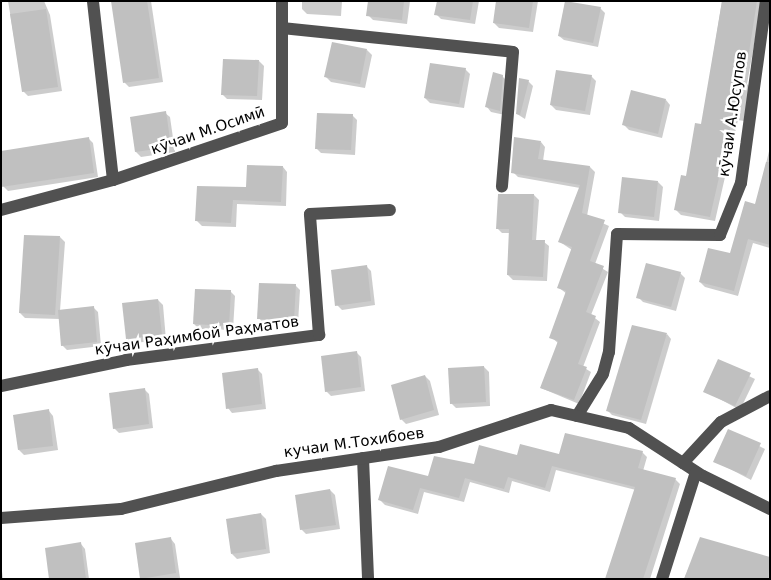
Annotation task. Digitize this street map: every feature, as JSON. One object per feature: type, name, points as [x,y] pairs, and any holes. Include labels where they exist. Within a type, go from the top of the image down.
[{"type":"street","points":[[93,1],[113,180]]},
{"type":"street","name":"кӯчаи М.Осимӣ","points":[[1,210],[113,180],[282,123],[282,1]]},
{"type":"street","name":"кӯчаи А.Юсупов","points":[[577,416],[604,374],[609,352],[617,234],[720,235],[741,183],[766,1]]},
{"type":"street","points":[[282,28],[513,52],[502,187]]},
{"type":"street","name":"кӯчаи Раҳимбой Раҳматов","points":[[1,386],[126,360],[318,335],[310,214],[390,210]]},
{"type":"street","points":[[683,463],[721,422],[770,396]]},
{"type":"street","name":"кучаи М.Тохибоев","points":[[1,518],[121,510],[276,471],[439,447],[551,410],[629,428],[696,472],[770,509]]},
{"type":"street","points":[[363,458],[368,579]]},
{"type":"street","points":[[662,579],[696,472]]},
{"type":"building","points":[[111,1],[147,1],[159,78],[123,83]]},
{"type":"building","points":[[368,1],[404,1],[402,20],[366,16]]},
{"type":"building","points":[[437,1],[473,1],[470,20],[434,15]]},
{"type":"building","points":[[496,1],[533,1],[529,28],[493,23]]},
{"type":"building","points":[[565,1],[601,7],[593,43],[558,36]]},
{"type":"building","points":[[722,1],[757,1],[739,117],[733,116],[710,217],[674,210],[681,175],[686,176],[695,123],[701,124]]},
{"type":"building","points":[[46,9],[58,87],[22,92],[10,14]]},
{"type":"building","points":[[332,42],[367,49],[360,84],[324,77]]},
{"type":"building","points":[[223,59],[259,60],[257,96],[221,95]]},
{"type":"building","points":[[430,63],[466,68],[459,104],[424,98]]},
{"type":"building","points":[[556,70],[592,75],[585,111],[550,105]]},
{"type":"building","points":[[493,72],[503,75],[500,111],[485,107]]},
{"type":"building","points":[[519,78],[529,80],[520,115],[516,114]]},
{"type":"building","points":[[631,90],[666,99],[658,134],[622,125]]},
{"type":"building","points":[[166,111],[171,147],[135,152],[130,117]]},
{"type":"building","points":[[317,113],[353,114],[351,150],[315,149]]},
{"type":"building","points":[[89,137],[94,173],[1,187],[1,151]]},
{"type":"building","points":[[514,137],[541,141],[538,159],[590,166],[582,213],[605,220],[590,261],[604,266],[586,312],[596,316],[578,364],[587,367],[574,400],[540,388],[558,341],[549,338],[566,291],[557,288],[572,247],[558,242],[580,185],[511,173]]},
{"type":"building","points":[[766,162],[770,162],[770,245],[748,239],[734,291],[699,282],[708,248],[730,253],[745,201],[755,204]]},
{"type":"building","points":[[247,165],[283,166],[281,202],[233,200],[231,223],[195,221],[197,186],[246,187]]},
{"type":"building","points":[[622,177],[658,181],[654,217],[618,213]]},
{"type":"building","points":[[498,194],[534,194],[532,240],[545,240],[543,277],[507,275],[509,229],[496,229]]},
{"type":"building","points":[[24,235],[60,236],[55,315],[19,313]]},
{"type":"building","points":[[646,263],[681,272],[671,307],[636,298]]},
{"type":"building","points":[[367,265],[371,301],[335,306],[331,270]]},
{"type":"building","points":[[259,283],[296,284],[294,320],[257,319]]},
{"type":"building","points":[[195,289],[231,290],[229,326],[193,324]]},
{"type":"building","points":[[158,299],[162,335],[126,339],[122,303]]},
{"type":"building","points":[[94,306],[97,342],[61,346],[58,310]]},
{"type":"building","points":[[632,325],[667,333],[641,420],[606,411]]},
{"type":"building","points":[[357,351],[361,387],[325,392],[321,356]]},
{"type":"building","points":[[718,359],[751,373],[735,406],[703,392]]},
{"type":"building","points":[[484,366],[486,402],[450,404],[448,368]]},
{"type":"building","points":[[258,368],[262,404],[226,409],[222,373]]},
{"type":"building","points":[[425,375],[434,410],[400,420],[391,385]]},
{"type":"building","points":[[145,388],[149,424],[113,429],[109,393]]},
{"type":"building","points":[[49,409],[53,446],[18,450],[13,415]]},
{"type":"building","points":[[728,429],[761,443],[746,476],[713,462]]},
{"type":"building","points":[[565,433],[643,451],[638,468],[676,478],[643,579],[605,579],[635,487],[552,466],[545,488],[508,477],[504,489],[465,478],[459,498],[420,488],[413,510],[378,500],[388,466],[428,476],[434,456],[474,464],[479,445],[517,455],[520,444],[559,454]]},
{"type":"building","points":[[330,489],[336,525],[300,530],[295,495]]},
{"type":"building","points":[[261,513],[266,549],[231,554],[226,519]]},
{"type":"building","points":[[171,537],[176,573],[140,579],[135,543]]},
{"type":"building","points":[[700,537],[770,557],[768,579],[684,579]]},
{"type":"building","points":[[81,542],[86,579],[49,579],[45,548]]}]
